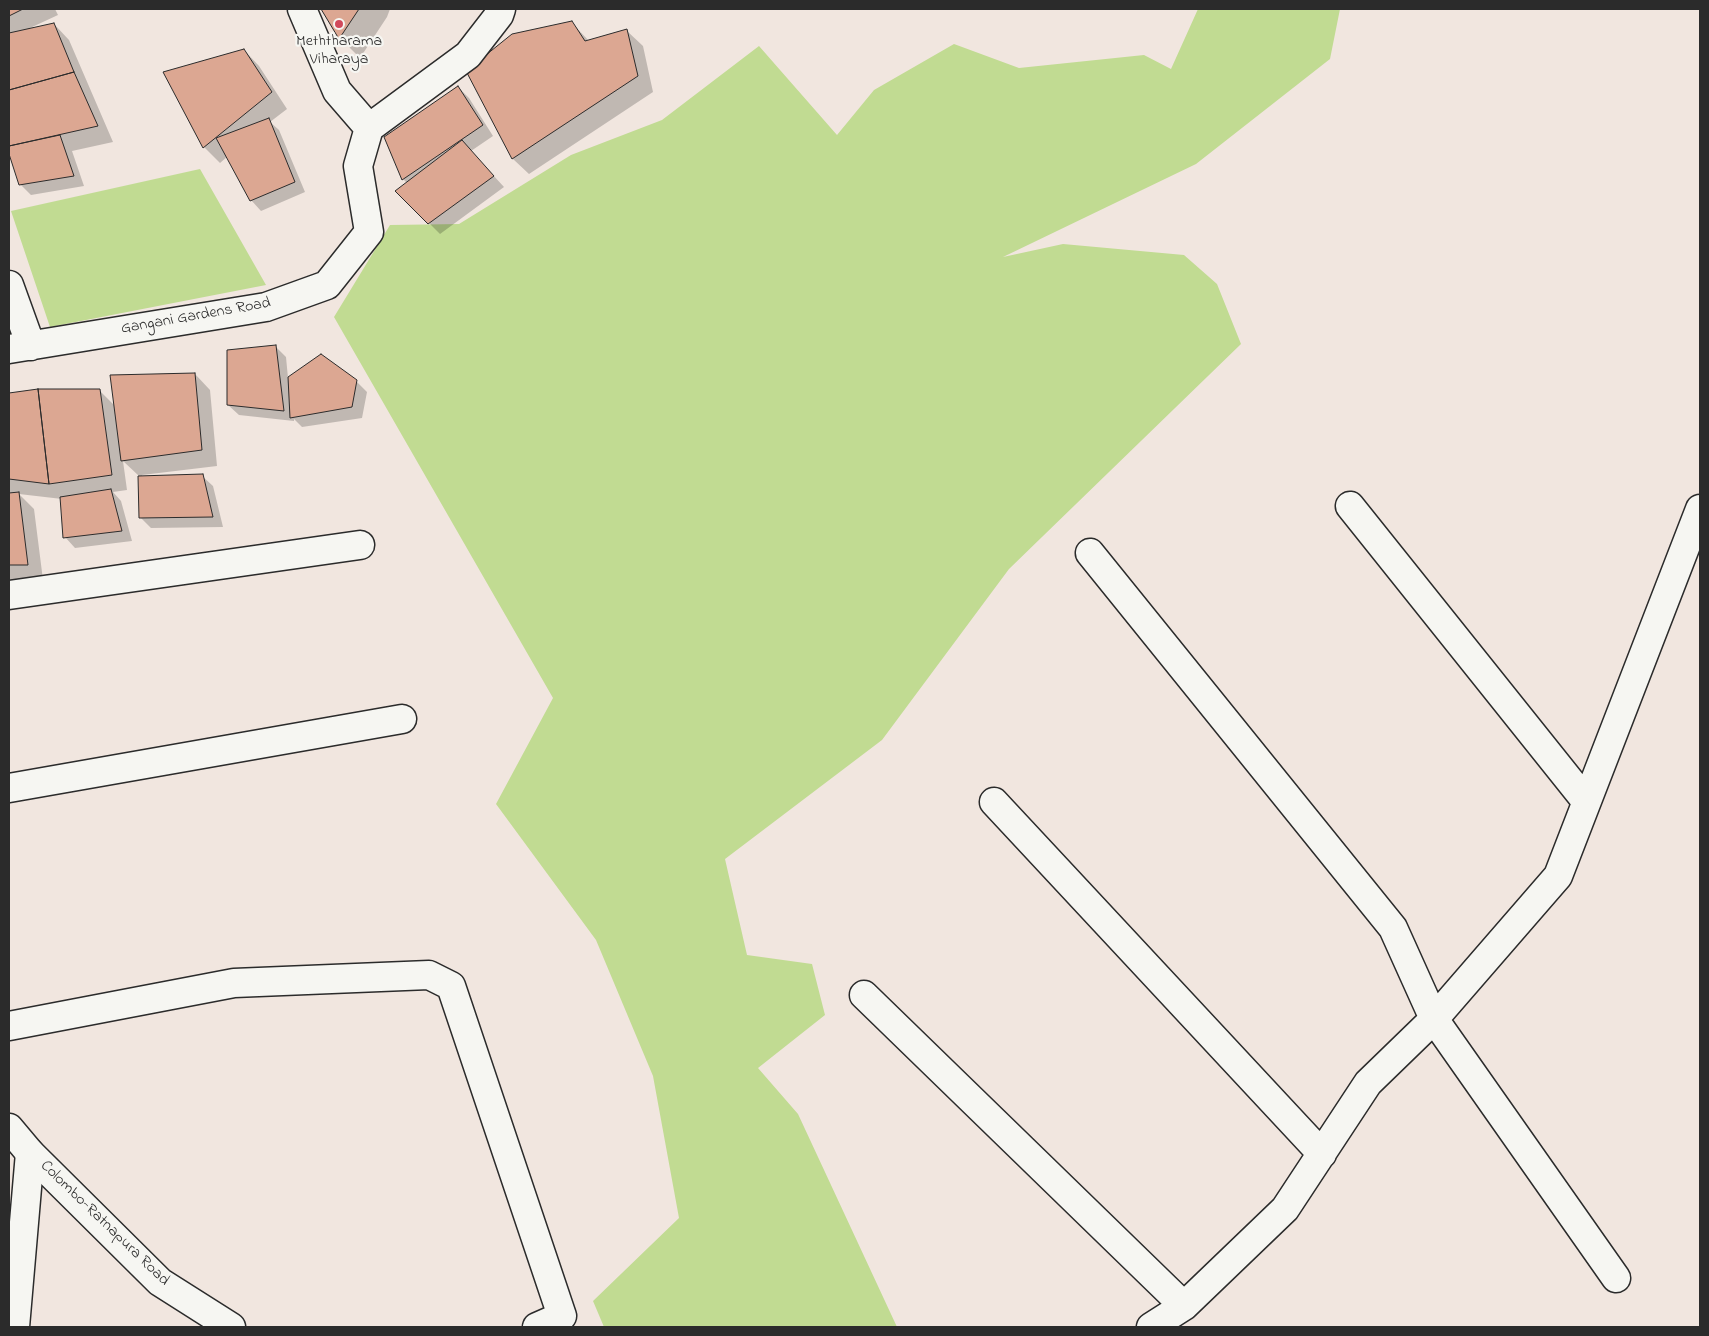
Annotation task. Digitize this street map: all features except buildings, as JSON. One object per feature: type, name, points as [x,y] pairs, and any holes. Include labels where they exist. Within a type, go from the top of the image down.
[{"type":"main road","points":[[302,9],[337,91],[369,128],[468,55],[507,11]]},
{"type":"main road","name":"Gangani Gardens Road","points":[[20,348],[266,307],[327,285],[369,232],[358,166],[369,128]]},
{"type":"main road","points":[[9,285],[20,348]]},
{"type":"main road","points":[[1350,506],[1586,801]]},
{"type":"main road","points":[[1151,1327],[1184,1306],[1285,1209],[1368,1083],[1434,1019],[1558,876],[1700,509]]},
{"type":"main road","points":[[9,595],[360,545]]},
{"type":"main road","points":[[1090,553],[1392,928],[1434,1019],[1616,1278]]},
{"type":"main road","points":[[9,788],[402,719]]},
{"type":"main road","points":[[994,802],[1322,1154]]},
{"type":"main road","points":[[9,1026],[234,983],[429,975],[451,986],[562,1316],[537,1327]]},
{"type":"main road","points":[[864,995],[1184,1306]]},
{"type":"main road","name":"Colombo-Ratnapura Road","points":[[9,1128],[30,1153],[160,1282],[231,1327]]},
{"type":"main road","points":[[15,1327],[30,1153]]},
{"type":"green space","points":[[1198,9],[1340,9],[1330,59],[1196,164],[1003,257],[1063,244],[1184,255],[1217,284],[1241,344],[1009,569],[882,740],[725,859],[747,955],[812,964],[825,1015],[758,1068],[798,1114],[897,1327],[604,1327],[593,1301],[679,1218],[653,1076],[596,940],[496,804],[553,698],[334,317],[390,225],[459,224],[571,155],[662,120],[759,46],[837,135],[874,90],[954,44],[1019,68],[1144,55],[1171,69]]},
{"type":"green space","points":[[200,169],[266,285],[50,327],[11,211]]},
{"type":"place","name":"Meththarama Viharaya","points":[[339,24]]}]
